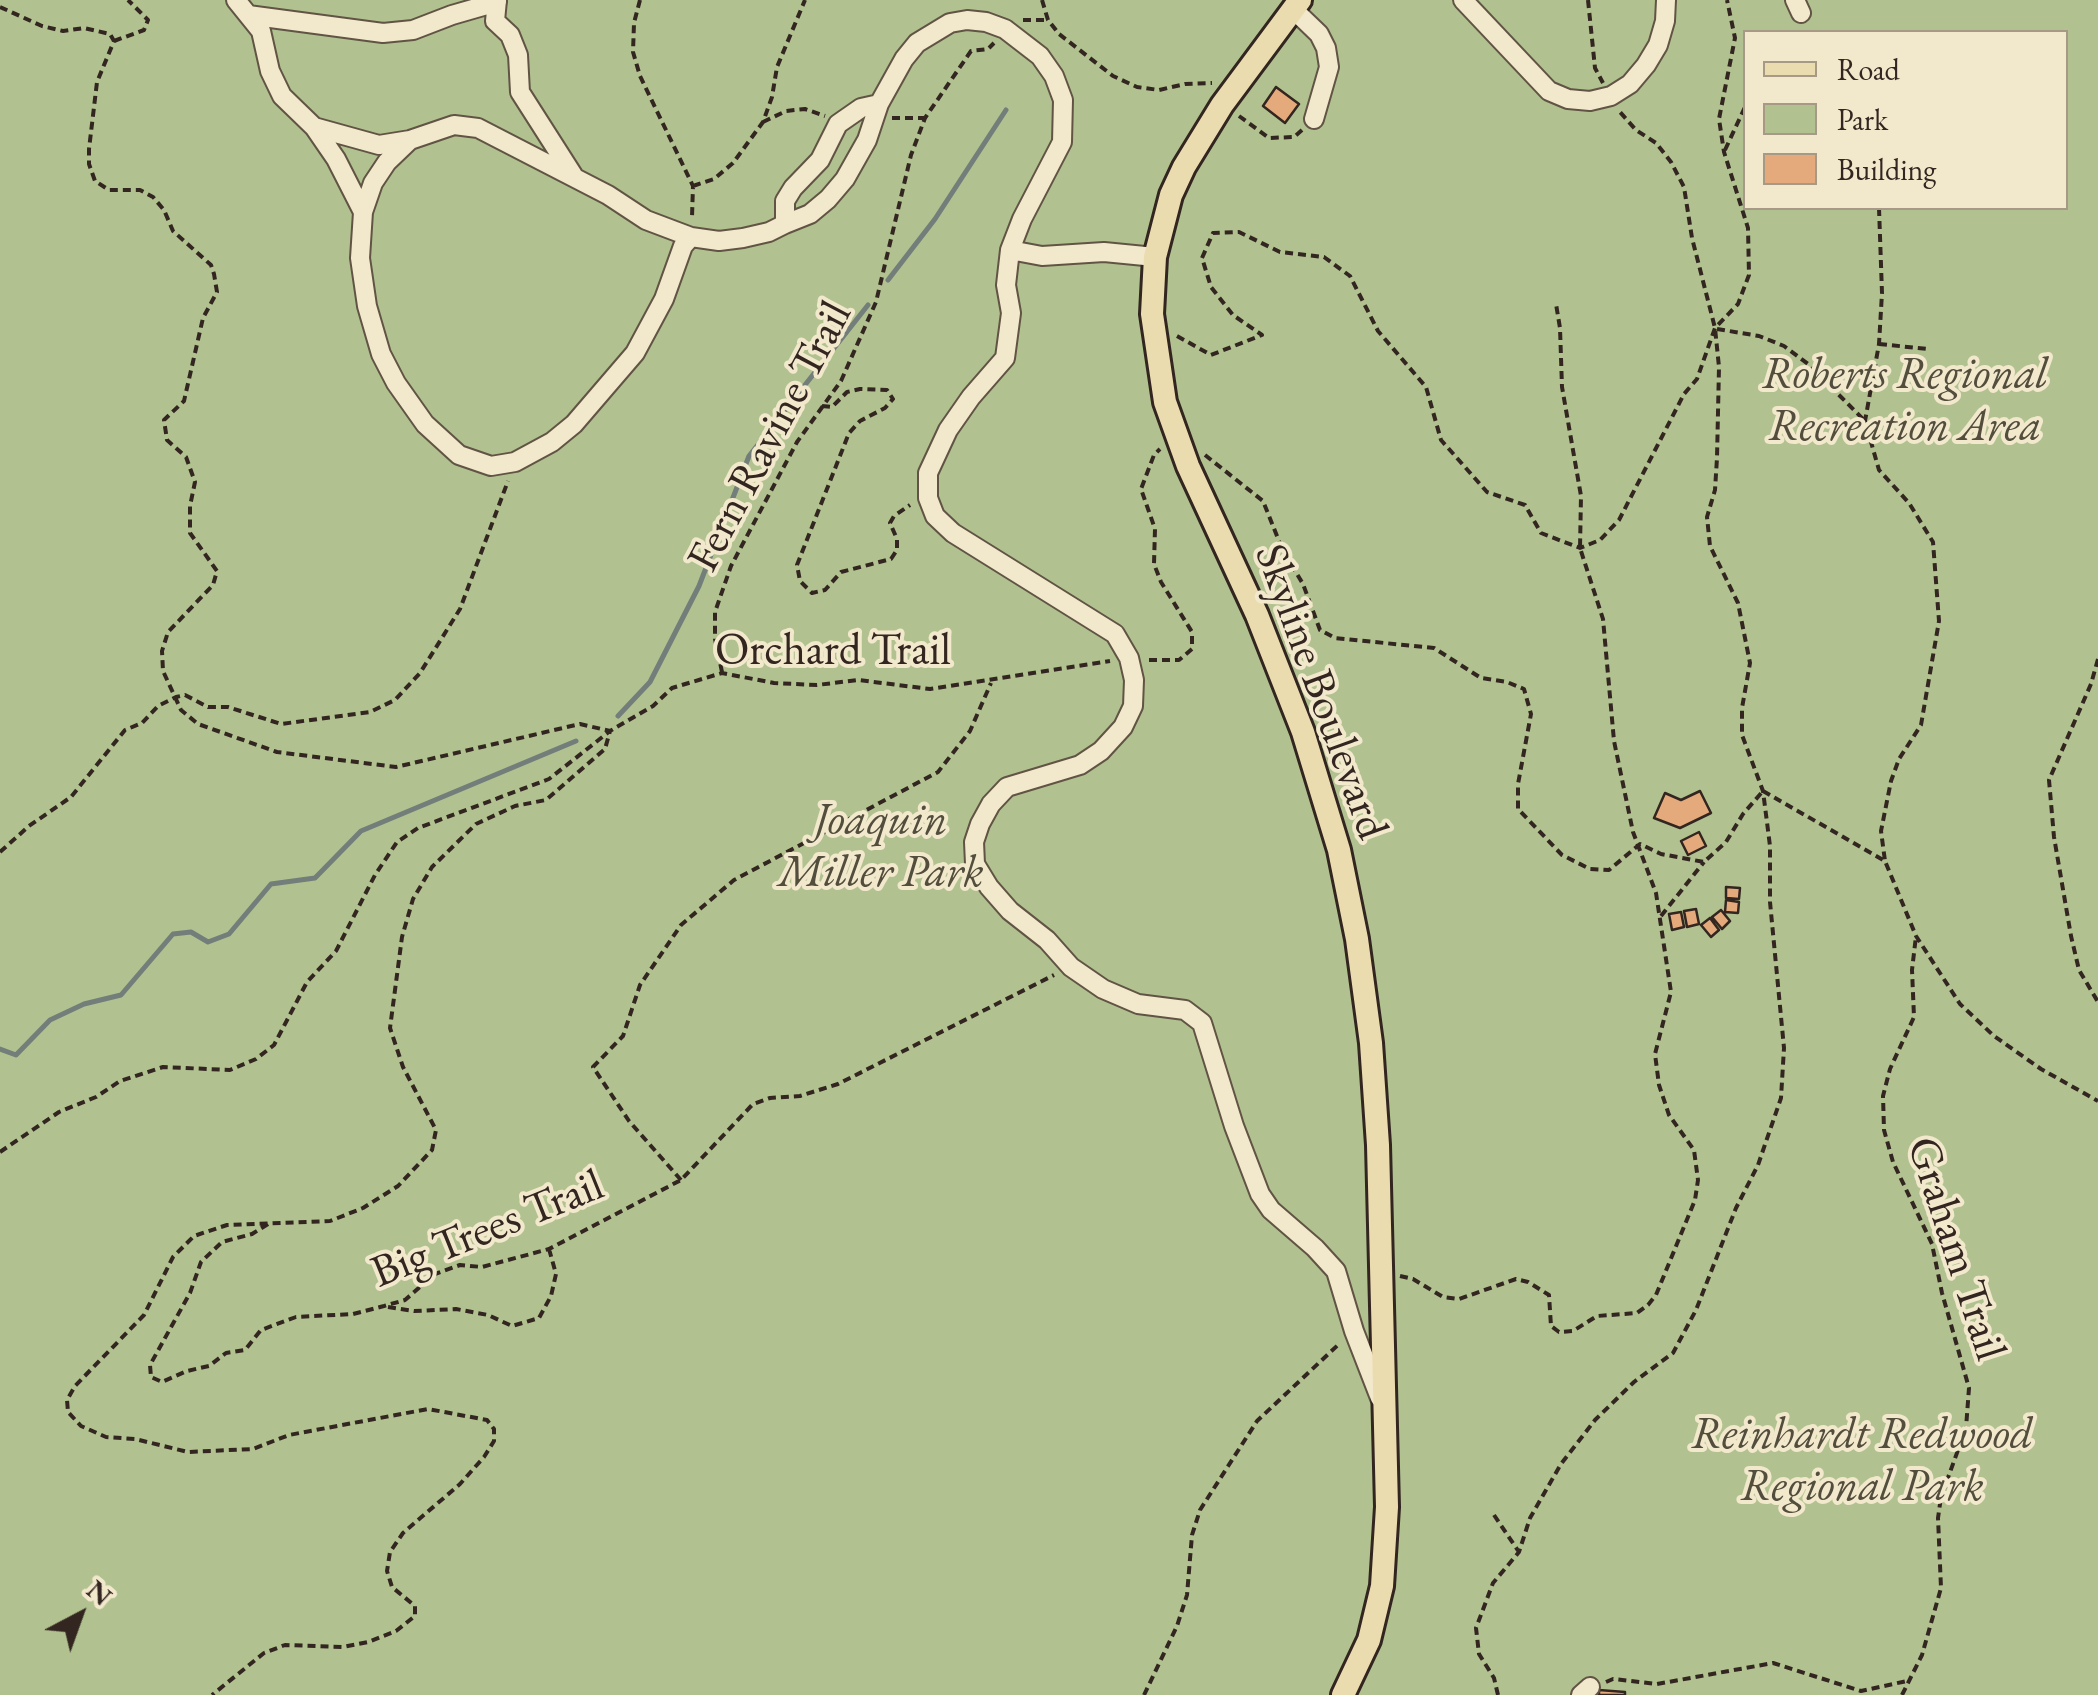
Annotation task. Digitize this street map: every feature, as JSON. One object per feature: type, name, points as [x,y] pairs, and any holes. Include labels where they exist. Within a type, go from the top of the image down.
[{"type":"main road","name":"Skyline Boulevard","points":[[1297,5],[1202,135],[1171,195],[1155,257],[1152,314],[1158,368],[1175,432],[1279,668],[1308,746],[1339,850],[1357,939],[1371,1043],[1378,1145],[1386,1507],[1382,1586],[1370,1640],[1343,1695]]},
{"type":"lane","points":[[1463,0],[1549,91],[1590,101],[1610,96],[1630,84],[1652,55],[1665,21],[1666,0]]},
{"type":"lane","points":[[242,8],[383,33],[413,30],[497,1],[495,22],[510,34],[518,56],[520,92],[574,176]]},
{"type":"lane","points":[[1297,5],[1326,48],[1328,67],[1314,118]]},
{"type":"lane","points":[[242,8],[260,31],[270,70],[282,96],[314,127],[336,158],[364,212]]},
{"type":"lane","points":[[314,127],[379,144],[410,140],[454,125],[478,128],[574,176],[646,220],[692,237],[719,241],[770,232],[810,214],[828,200],[845,179],[904,58],[932,32],[968,20],[986,22],[1005,29],[1048,66],[1063,100],[1062,142],[1010,250],[1006,358],[948,430],[928,473],[928,498],[935,516],[953,533],[1115,634],[1129,658],[1134,680],[1133,706],[1123,727],[1101,751],[1080,765],[1007,787],[991,804],[974,842],[975,864],[988,887],[1010,910],[1072,967],[1103,989],[1138,1004],[1186,1010],[1202,1023],[1260,1194],[1271,1210],[1336,1272],[1384,1407]]},
{"type":"lane","points":[[785,224],[786,201],[820,160],[838,124],[861,108],[878,111]]},
{"type":"lane","points":[[410,140],[372,182],[364,212],[360,258],[367,306],[381,354],[396,383],[424,424],[459,455],[491,466],[515,462],[552,442],[574,424],[625,367],[652,324],[683,246],[692,237]]},
{"type":"lane","points":[[1010,250],[1042,256],[1104,252],[1155,257]]},
{"type":"path","points":[[128,0],[148,20],[144,30],[114,41],[98,82],[88,164],[95,181],[109,190],[140,190],[153,197],[173,231],[211,264],[217,292],[203,318],[184,401],[164,420],[167,440],[186,457],[195,482],[190,533],[217,571],[212,584],[168,632],[162,651],[163,671],[181,710],[198,724],[277,752],[396,767],[580,724],[610,731]]},
{"type":"path","points":[[640,0],[634,23],[634,52],[640,76],[693,186],[692,237]]},
{"type":"path","points":[[693,186],[714,179],[733,163],[763,122],[777,67],[806,0]]},
{"type":"path","points":[[1042,0],[1048,20],[1059,34],[1113,76],[1137,87],[1159,90],[1185,84],[1210,85],[1219,74]]},
{"type":"path","points":[[1498,1695],[1494,1678],[1479,1654],[1476,1628],[1492,1583],[1519,1552],[1530,1518],[1561,1464],[1584,1434],[1634,1382],[1674,1353],[1774,1125],[1781,1098],[1784,1048],[1763,791],[1742,735],[1750,663],[1746,634],[1738,603],[1710,546],[1707,518],[1715,490],[1717,458],[1719,367],[1714,328],[1684,187],[1656,143],[1622,116],[1595,68],[1588,0]]},
{"type":"path","points":[[1152,314],[1188,344],[1211,355],[1262,335],[1233,316],[1211,287],[1202,258],[1213,233],[1239,232],[1280,252],[1324,257],[1350,276],[1378,331],[1426,387],[1440,440],[1488,492],[1524,505],[1541,533],[1580,548],[1600,540],[1619,520],[1684,394],[1697,378],[1714,328],[1738,304],[1750,275],[1748,228],[1724,152],[1720,119],[1735,38],[1726,0]]},
{"type":"path","points":[[0,7],[42,26],[63,31],[84,28],[110,34],[114,41]]},
{"type":"path","name":"Fern Ravine Trail","points":[[722,673],[714,639],[715,612],[731,566],[797,442],[841,381],[876,302],[911,155],[925,118],[971,51],[988,49],[1005,29]]},
{"type":"path","points":[[1249,102],[1238,117],[1269,138],[1294,137],[1314,118]]},
{"type":"path","points":[[763,122],[786,110],[805,109],[838,124]]},
{"type":"path","points":[[1724,152],[1743,109]]},
{"type":"path","points":[[878,111],[925,118]]},
{"type":"path","points":[[1878,210],[1882,293],[1879,344],[1866,421],[1879,470],[1924,524],[1934,542],[1938,570],[1936,648],[1921,725],[1899,759],[1891,781],[1881,832],[1885,861],[1916,936],[1960,1004],[1994,1036],[2041,1069],[2098,1101]]},
{"type":"path","points":[[1380,1272],[1413,1279],[1443,1297],[1459,1298],[1516,1279],[1528,1282],[1548,1295],[1550,1326],[1559,1332],[1572,1330],[1597,1316],[1637,1313],[1648,1305],[1656,1295],[1695,1200],[1698,1180],[1694,1150],[1670,1115],[1657,1069],[1655,1054],[1671,992],[1660,916],[1633,832],[1614,741],[1603,619],[1580,548],[1578,465],[1566,415],[1556,304]]},
{"type":"path","points":[[1714,328],[1759,336],[1784,346],[1866,421]]},
{"type":"path","points":[[1879,344],[1928,349]]},
{"type":"path","points":[[822,406],[832,407],[846,392],[860,388],[887,390],[893,399],[849,433],[820,501],[797,565],[800,581],[812,593],[824,590],[841,572],[891,559],[897,550],[890,523],[894,516],[928,498]]},
{"type":"path","name":"Orchard Trail","points":[[610,731],[653,706],[672,688],[722,673],[774,683],[817,685],[858,680],[930,689],[1129,658],[1179,660],[1192,649],[1192,632],[1160,582],[1154,564],[1154,529],[1140,489],[1154,455],[1175,432]]},
{"type":"path","points":[[1205,455],[1263,502],[1283,551],[1303,584],[1320,630],[1335,638],[1434,648],[1481,678],[1524,689],[1532,714],[1518,784],[1518,809],[1562,855],[1590,869],[1609,870],[1640,844]]},
{"type":"path","points":[[0,852],[29,826],[72,797],[125,730],[176,698],[184,695],[208,706],[228,707],[281,724],[370,712],[395,700],[420,673],[460,608],[515,462]]},
{"type":"path","points":[[2098,659],[2049,780],[2070,936],[2079,970],[2098,1002]]},
{"type":"path","points":[[2091,684],[2098,679]]},
{"type":"path","points":[[681,1180],[629,1121],[593,1068],[623,1036],[640,985],[681,925],[734,880],[938,772],[970,732],[990,683],[995,680]]},
{"type":"path","points":[[0,1152],[60,1112],[96,1097],[120,1080],[163,1068],[230,1070],[256,1059],[274,1045],[307,982],[336,950],[397,842],[418,828],[549,779],[610,731]]},
{"type":"path","points":[[212,1695],[264,1654],[285,1645],[343,1646],[368,1642],[396,1632],[415,1616],[415,1606],[392,1587],[386,1571],[390,1552],[404,1532],[460,1484],[484,1457],[494,1440],[494,1429],[487,1420],[428,1409],[316,1429],[254,1450],[188,1452],[135,1439],[106,1437],[82,1426],[68,1412],[67,1400],[75,1386],[144,1315],[173,1258],[194,1236],[227,1225],[330,1222],[363,1208],[398,1186],[432,1150],[436,1130],[403,1066],[390,1028],[402,937],[412,899],[432,867],[476,824],[516,806],[546,800],[604,749],[610,731]]},
{"type":"path","points":[[1763,791],[1885,861]]},
{"type":"path","points":[[1660,916],[1704,862],[1726,842],[1763,791]]},
{"type":"path","points":[[1640,844],[1660,854],[1704,862]]},
{"type":"path","name":"Graham Trail","points":[[1902,1695],[1922,1655],[1941,1588],[1938,1518],[1941,1497],[1966,1428],[1969,1388],[1932,1244],[1892,1162],[1884,1130],[1884,1096],[1890,1069],[1914,1017],[1912,970],[1916,936]]},
{"type":"path","name":"Big Trees Trail","points":[[272,1221],[252,1234],[222,1242],[201,1262],[190,1294],[150,1365],[151,1377],[162,1382],[187,1370],[210,1366],[226,1353],[245,1350],[261,1330],[296,1317],[354,1314],[384,1306],[404,1300],[435,1274],[460,1265],[482,1268],[549,1249],[681,1180],[753,1104],[838,1084],[1072,967]]},
{"type":"path","points":[[384,1306],[414,1312],[456,1308],[488,1315],[512,1326],[539,1318],[551,1296],[556,1274],[549,1249]]},
{"type":"path","points":[[1144,1695],[1177,1626],[1187,1595],[1192,1535],[1200,1510],[1257,1420],[1354,1331]]},
{"type":"path","points":[[1494,1515],[1519,1552]]},
{"type":"path","points":[[1585,1691],[1613,1679],[1657,1684],[1773,1663],[1861,1691],[1908,1681]]},
{"type":"green space","name":"Joaquin Miller Park","points":[[0,0],[2098,0],[2098,1695],[0,1695]]},
{"type":"building","points":[[1276,87],[1299,104],[1285,123],[1263,106]]},
{"type":"building","points":[[1700,791],[1711,813],[1680,828],[1654,818],[1665,793],[1681,800]]},
{"type":"building","points":[[1699,832],[1706,846],[1688,855],[1681,841]]},
{"type":"building","points":[[1726,887],[1740,888],[1739,899],[1726,898]]},
{"type":"building","points":[[1726,900],[1739,902],[1738,913],[1725,912]]},
{"type":"building","points":[[1696,909],[1699,924],[1687,927],[1684,911]]},
{"type":"building","points":[[1721,910],[1730,921],[1722,929],[1712,917]]},
{"type":"building","points":[[1681,912],[1684,927],[1672,930],[1669,914]]},
{"type":"building","points":[[1710,918],[1719,930],[1711,937],[1701,925]]},
{"type":"building","points":[[1599,1690],[1625,1692],[1625,1695],[1599,1695]]},
{"type":"waterway","points":[[888,280],[935,219],[1006,110]]},
{"type":"waterway","points":[[618,716],[650,682],[699,586],[749,456],[868,305]]},
{"type":"waterway","points":[[0,1049],[16,1055],[50,1020],[84,1004],[121,995],[173,934],[191,932],[208,942],[229,934],[271,884],[315,878],[361,831],[576,741]]},
{"type":"park label","name":"Roberts Regional Recreation Area","points":[[1905,402]]},
{"type":"park label","name":"Reinhardt Redwood Regional Park","points":[[1862,1462]]}]
